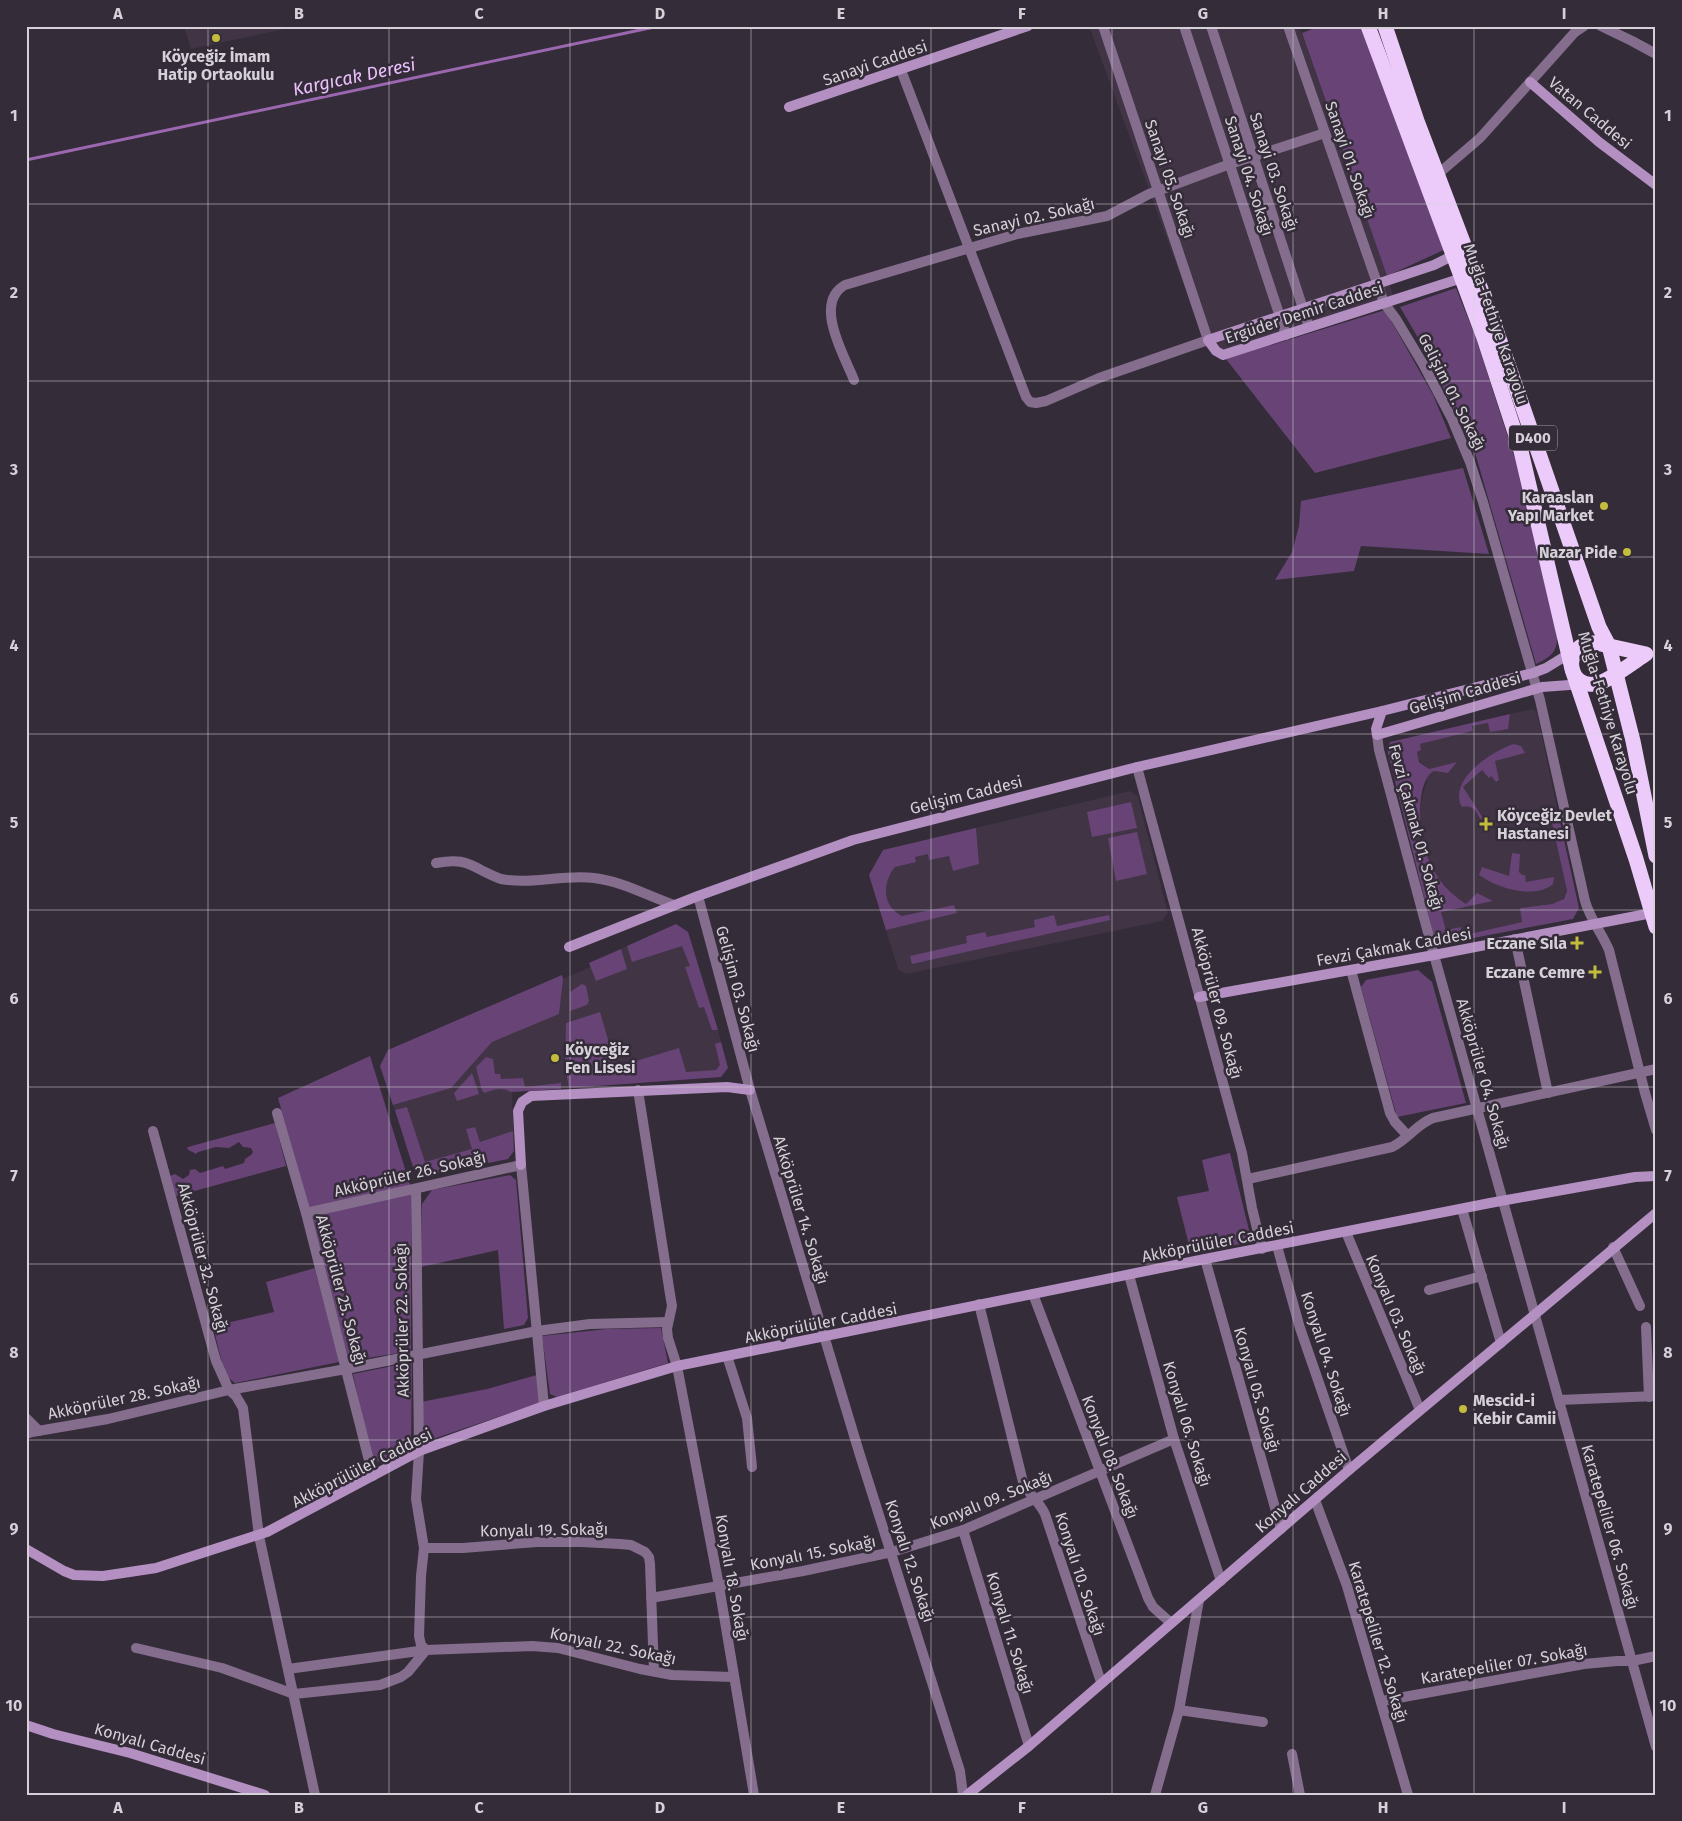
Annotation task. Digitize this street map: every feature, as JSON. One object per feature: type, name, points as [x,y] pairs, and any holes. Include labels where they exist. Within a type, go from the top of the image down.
[{"type":"highway","name":"Muğla-Fethiye Karayolu","points":[[1368,26],[1484,338],[1521,450],[1573,657],[1583,684],[1654,920]]},
{"type":"highway","name":"Muğla-Fethiye Karayolu","points":[[1385,26],[1417,121],[1493,321],[1599,627],[1633,741],[1656,856]]},
{"type":"highway","points":[[1573,657],[1588,643],[1609,660],[1651,655]]},
{"type":"highway","points":[[1609,660],[1651,655]]},
{"type":"highway","points":[[1583,684],[1598,684],[1609,660]]},
{"type":"street","name":"Sanayi Caddesi","points":[[789,107],[1028,26]]},
{"type":"street","name":"Sanayi 05. Sokağı","points":[[1103,26],[1208,340]]},
{"type":"street","name":"Sanayi 04. Sokağı","points":[[1184,26],[1286,335]]},
{"type":"street","name":"Sanayi 03. Sokağı","points":[[1211,26],[1309,327]]},
{"type":"street","name":"Sanayi 01. Sokağı","points":[[1288,26],[1384,303]]},
{"type":"street","points":[[1438,174],[1480,138],[1575,32],[1584,26]]},
{"type":"street","points":[[1602,26],[1655,53]]},
{"type":"street","points":[[901,70],[1026,397],[1030,402],[1046,401],[1099,378],[1208,340]]},
{"type":"street","name":"Vatan Caddesi","points":[[1530,82],[1599,142],[1656,185]]},
{"type":"street","name":"Sanayi 02. Sokağı","points":[[854,380],[832,324],[830,313],[830,303],[834,294],[845,285],[1031,230],[1107,216],[1138,199],[1158,191],[1253,156],[1325,133]]},
{"type":"street","name":"Ergüder Demir Caddesi","points":[[1454,255],[1434,265],[1208,340],[1216,351],[1222,355],[1462,278]]},
{"type":"street","name":"Gelişim 01. Sokağı","points":[[1384,303],[1419,356],[1462,441],[1483,502],[1537,688],[1585,901],[1611,956],[1656,1130]]},
{"type":"street","name":"Gelişim Caddesi","points":[[569,947],[674,905],[853,840],[1138,767],[1382,711],[1532,673],[1573,657]]},
{"type":"street","name":"Gelişim Caddesi","points":[[1377,735],[1537,688],[1552,685],[1583,684]]},
{"type":"street","points":[[1377,735],[1376,729],[1382,711]]},
{"type":"street","name":"Fevzi Çakmak 01. Sokağı","points":[[1377,735],[1379,750],[1434,955]]},
{"type":"street","name":"Akköprüler 09. Sokağı","points":[[1138,767],[1242,1152],[1252,1208],[1262,1249]]},
{"type":"street","points":[[436,863],[464,861],[494,877],[502,879],[594,878],[617,884],[674,905]]},
{"type":"street","name":"Gelişim 03. Sokağı","points":[[698,896],[750,1090]]},
{"type":"street","name":"Fevzi Çakmak Caddesi","points":[[1200,997],[1595,924],[1654,920]]},
{"type":"street","points":[[1516,939],[1548,1093]]},
{"type":"street","name":"Akköprüler 04. Sokağı","points":[[1434,955],[1534,1314]]},
{"type":"street","points":[[1351,970],[1390,1114],[1408,1135]]},
{"type":"street","points":[[1248,1179],[1392,1147],[1400,1143],[1425,1121],[1443,1115],[1656,1069]]},
{"type":"street","points":[[544,1406],[520,1165],[519,1106],[526,1098],[532,1096],[727,1087],[750,1090]]},
{"type":"street","name":"Konyalı 18. Sokağı","points":[[638,1090],[672,1306],[668,1322],[668,1338],[677,1366],[754,1795]]},
{"type":"street","name":"Akköprüler 14. Sokağı","points":[[750,1090],[824,1337]]},
{"type":"street","name":"Akköprüler 25. Sokağı","points":[[277,1113],[306,1213],[372,1476]]},
{"type":"street","name":"Akköprüler 32. Sokağı","points":[[152,1131],[216,1361],[223,1380],[240,1402],[244,1414],[259,1536],[316,1795]]},
{"type":"street","name":"Akköprüler 26. Sokağı","points":[[306,1213],[520,1165]]},
{"type":"street","name":"Akköprülüler Caddesi","points":[[26,1549],[74,1575],[104,1576],[156,1568],[259,1536],[293,1520],[419,1451],[544,1406],[677,1366],[979,1304],[1462,1209],[1635,1178],[1656,1176]]},
{"type":"street","name":"Akköprüler 22. Sokağı","points":[[416,1189],[419,1451],[416,1499],[424,1548],[419,1636],[421,1645],[426,1650]]},
{"type":"street","points":[[1462,1209],[1501,1343]]},
{"type":"street","name":"Konyalı Caddesi","points":[[967,1795],[1028,1746],[1349,1470],[1613,1247],[1656,1213]]},
{"type":"street","name":"Konyalı 03. Sokağı","points":[[1346,1232],[1420,1410]]},
{"type":"street","name":"Konyalı 04. Sokağı","points":[[1277,1246],[1306,1346],[1349,1470]]},
{"type":"street","points":[[1613,1247],[1640,1306]]},
{"type":"street","name":"Konyalı 05. Sokağı","points":[[1205,1259],[1281,1529]]},
{"type":"street","name":"Konyalı 06. Sokağı","points":[[1129,1275],[1174,1439],[1221,1581]]},
{"type":"street","points":[[1429,1290],[1482,1276]]},
{"type":"street","name":"Konyalı 08. Sokağı","points":[[1033,1294],[1148,1598],[1153,1607],[1171,1623]]},
{"type":"street","name":"Konyalı 10. Sokağı","points":[[979,1304],[1023,1482],[1045,1514],[1101,1682]]},
{"type":"street","name":"Karatepeliler 06. Sokağı","points":[[1534,1314],[1656,1747]]},
{"type":"street","name":"Akköprüler 28. Sokağı","points":[[26,1434],[131,1414],[229,1390],[537,1331],[590,1324],[668,1322]]},
{"type":"street","points":[[1559,1400],[1652,1396],[1646,1327]]},
{"type":"street","name":"Konyalı 12. Sokağı","points":[[824,1337],[960,1771],[963,1795]]},
{"type":"street","points":[[727,1356],[745,1410],[752,1467]]},
{"type":"street","points":[[26,1418],[39,1431]]},
{"type":"street","name":"Konyalı 09. Sokağı","points":[[892,1552],[963,1530],[1174,1439]]},
{"type":"street","name":"Karatepeliler 12. Sokağı","points":[[1315,1500],[1347,1586],[1408,1795]]},
{"type":"street","name":"Konyalı 11. Sokağı","points":[[963,1530],[1028,1746]]},
{"type":"street","name":"Konyalı 19. Sokağı","points":[[424,1548],[582,1542],[631,1545],[645,1552],[649,1557],[651,1598]]},
{"type":"street","name":"Konyalı 15. Sokağı","points":[[651,1598],[803,1571],[892,1552]]},
{"type":"street","points":[[651,1598],[654,1671]]},
{"type":"street","points":[[1155,1795],[1179,1710],[1199,1600]]},
{"type":"street","name":"Konyalı 22. Sokağı","points":[[288,1669],[426,1650],[483,1647],[546,1647],[568,1650],[680,1676],[734,1676]]},
{"type":"street","points":[[136,1648],[222,1668],[294,1694],[380,1685],[401,1677],[408,1672],[426,1650]]},
{"type":"street","name":"Karatepeliler 07. Sokağı","points":[[1382,1701],[1584,1664],[1632,1661],[1656,1656]]},
{"type":"street","points":[[1179,1710],[1263,1722]]},
{"type":"street","name":"Konyalı Caddesi","points":[[26,1725],[53,1734],[130,1753],[265,1795]]},
{"type":"street","points":[[1292,1754],[1300,1795]]},
{"type":"shaded area","name":"Köyceğiz İmam Hatip Ortaokulu","points":[[184,26],[299,26],[191,49]]},
{"type":"shaded area","points":[[1089,26],[1299,26],[1396,305],[1226,359],[1218,358],[1207,348]]},
{"type":"shaded area","points":[[1320,26],[1363,26],[1446,249],[1387,276],[1302,33]]},
{"type":"shaded area","points":[[1456,288],[1476,338],[1515,459],[1557,636],[1556,646],[1552,654],[1536,664],[1476,456],[1424,348],[1400,307]]},
{"type":"shaded area","points":[[1385,310],[1433,395],[1451,438],[1315,473],[1226,359]]},
{"type":"shaded area","points":[[1463,468],[1489,554],[1361,546],[1354,571],[1275,580],[1292,552],[1299,526],[1301,501]]},
{"type":"shaded area","name":"Köyceğiz Devlet Hastanesi","points":[[1533,709],[1537,713],[1559,817],[1552,819],[1566,886],[1566,896],[1561,901],[1552,904],[1521,908],[1522,922],[1468,934],[1461,930],[1446,930],[1441,912],[1492,900],[1466,904],[1455,897],[1434,872],[1424,847],[1417,848],[1415,837],[1421,835],[1419,820],[1421,801],[1428,776],[1432,772],[1456,763],[1429,769],[1418,760],[1417,753],[1420,744],[1473,731],[1472,726],[1488,723],[1507,729],[1510,714]]},
{"type":"shaded area","points":[[1510,714],[1508,729],[1490,732],[1488,723],[1472,726],[1473,731],[1420,744],[1421,750],[1417,752],[1419,762],[1429,769],[1457,762],[1448,773],[1434,771],[1425,782],[1421,800],[1421,835],[1415,837],[1417,847],[1424,846],[1430,864],[1439,879],[1458,899],[1466,904],[1477,893],[1493,901],[1441,912],[1446,930],[1461,927],[1461,930],[1467,928],[1469,934],[1522,922],[1520,908],[1552,904],[1564,899],[1567,891],[1551,818],[1559,817],[1579,908],[1573,919],[1447,943],[1433,933],[1387,749],[1390,742]]},
{"type":"shaded area","points":[[1514,744],[1521,746],[1525,753],[1495,761],[1499,780],[1496,782],[1491,776],[1489,778],[1482,770],[1463,787],[1483,818],[1480,819],[1473,809],[1468,806],[1462,807],[1459,797],[1461,787],[1466,777],[1474,768],[1494,753]]},
{"type":"shaded area","points":[[1130,791],[1138,797],[1168,913],[1162,921],[906,974],[898,969],[869,875],[883,850]]},
{"type":"shaded area","points":[[1131,802],[1137,828],[1092,837],[1087,812]]},
{"type":"shaded area","points":[[976,828],[979,864],[953,871],[949,856],[929,860],[928,854],[915,857],[916,862],[895,867],[886,887],[886,894],[891,906],[895,912],[902,916],[954,905],[957,913],[886,930],[869,875],[883,850]]},
{"type":"shaded area","points":[[1137,832],[1147,874],[1116,881],[1108,838]]},
{"type":"shaded area","points":[[1512,853],[1520,854],[1519,872],[1525,875],[1526,882],[1554,877],[1553,884],[1545,889],[1526,892],[1505,888],[1479,875],[1482,867],[1509,876]]},
{"type":"shaded area","points":[[1054,915],[1057,926],[1109,915],[1110,920],[912,964],[910,956],[967,943],[966,936],[985,932],[987,937],[1035,927],[1034,920]]},
{"type":"shaded area","name":"Köyceğiz Fen Lisesi","points":[[676,924],[688,932],[718,1030],[728,1068],[721,1077],[512,1092],[514,1151],[508,1159],[424,1176],[414,1170],[380,1066],[388,1050],[562,975],[563,979],[591,967],[589,963]]},
{"type":"shaded area","points":[[676,924],[688,932],[718,1030],[712,1030],[704,1007],[699,1008],[685,967],[690,966],[682,946],[632,962],[627,946]]},
{"type":"shaded area","points":[[621,949],[627,969],[596,981],[589,963]]},
{"type":"shaded area","points":[[1418,970],[1432,982],[1466,1103],[1397,1117],[1361,987],[1366,980]]},
{"type":"shaded area","points":[[562,975],[559,1014],[492,1042],[451,1088],[393,1105],[380,1066],[388,1050]]},
{"type":"shaded area","points":[[582,984],[586,986],[589,1001],[587,1005],[570,1011],[570,992]]},
{"type":"shaded area","points":[[600,1012],[616,1067],[679,1048],[686,1072],[716,1070],[720,1065],[715,1044],[721,1042],[728,1068],[721,1077],[569,1088],[565,1066],[566,1023]]},
{"type":"shaded area","points":[[370,1056],[410,1185],[309,1208],[278,1098]]},
{"type":"shaded area","points":[[486,1057],[493,1059],[495,1074],[500,1074],[501,1079],[523,1078],[525,1087],[561,1083],[561,1089],[511,1092],[498,1089],[485,1093],[482,1091],[476,1067]]},
{"type":"shaded area","points":[[472,1073],[479,1094],[457,1101],[454,1093]]},
{"type":"shaded area","points":[[407,1107],[425,1162],[472,1149],[466,1129],[475,1127],[480,1142],[513,1131],[514,1151],[508,1159],[424,1176],[414,1170],[395,1110]]},
{"type":"shaded area","points":[[275,1123],[286,1166],[176,1196],[170,1176],[175,1174],[183,1179],[189,1175],[190,1170],[195,1169],[200,1173],[223,1166],[225,1169],[244,1163],[245,1159],[253,1152],[251,1148],[243,1147],[239,1142],[229,1148],[216,1147],[196,1154],[187,1149],[188,1147]]},
{"type":"shaded area","points":[[1230,1153],[1252,1242],[1191,1253],[1177,1197],[1209,1191],[1202,1160]]},
{"type":"shaded area","points":[[510,1175],[516,1180],[528,1318],[524,1325],[504,1329],[498,1250],[421,1267],[422,1204],[432,1190]]},
{"type":"shaded area","points":[[411,1194],[411,1351],[349,1361],[310,1216]]},
{"type":"shaded area","points":[[315,1268],[339,1362],[235,1383],[225,1375],[213,1326],[274,1312],[266,1282]]},
{"type":"shaded area","points":[[661,1328],[668,1363],[557,1397],[550,1394],[542,1336],[607,1329]]},
{"type":"shaded area","points":[[412,1362],[411,1447],[372,1464],[353,1374]]},
{"type":"shaded area","points":[[537,1375],[540,1403],[424,1442],[421,1402],[487,1389]]},
{"type":"waterway","name":"Kargıcak Deresi","points":[[26,160],[659,26]]},
{"type":"place","name":"Köyceğiz İmam Hatip Ortaokulu","points":[[216,38]]},
{"type":"place","name":"Karaaslan Yapı Market","points":[[1604,506]]},
{"type":"place","name":"Nazar Pide","points":[[1627,552]]},
{"type":"place","name":"Köyceğiz Devlet Hastanesi","points":[[1486,824]]},
{"type":"place","name":"Eczane Sıla","points":[[1577,943]]},
{"type":"place","name":"Eczane Cemre","points":[[1595,972]]},
{"type":"place","name":"Köyceğiz Fen Lisesi","points":[[555,1058]]},
{"type":"place","name":"Mescid-i Kebir Camii","points":[[1463,1409]]}]
